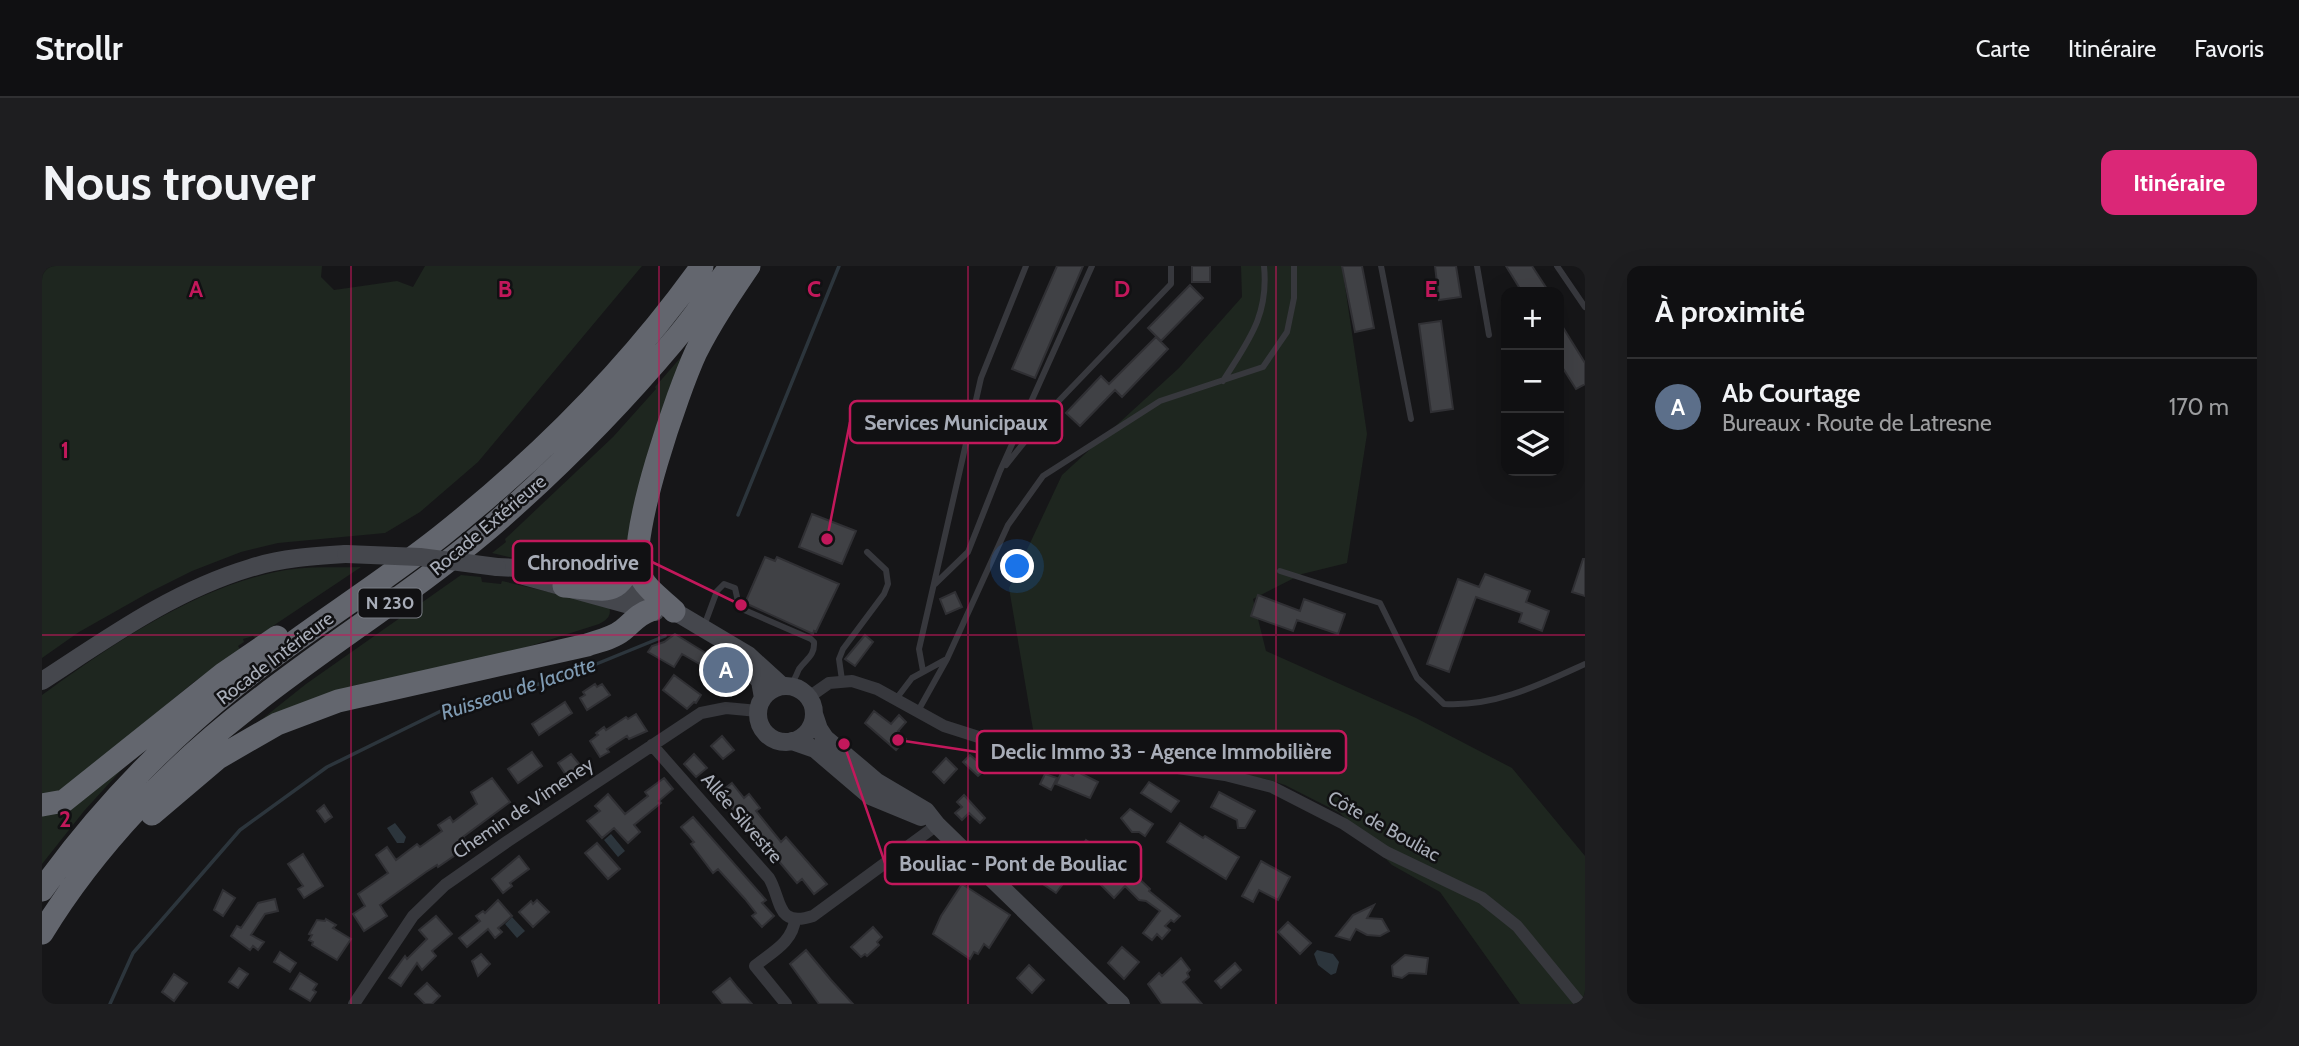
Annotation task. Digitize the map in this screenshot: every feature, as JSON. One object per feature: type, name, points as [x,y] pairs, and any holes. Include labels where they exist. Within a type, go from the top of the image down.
[{"type":"highway","name":"Rocade Intérieure","points":[[42,890],[99,816],[168,744],[235,687],[439,537],[503,484],[591,398],[654,329],[702,266]]},
{"type":"highway","name":"Rocade Extérieure","points":[[42,933],[62,901],[153,792],[250,705],[471,542],[562,463],[674,342],[731,266]]},
{"type":"highway","points":[[564,586],[607,590],[626,576],[636,550],[657,463],[695,355],[712,322],[749,266]]},
{"type":"highway","points":[[636,550],[640,577],[674,611]]},
{"type":"highway","points":[[42,804],[54,804],[71,796],[223,674],[330,601],[356,597]]},
{"type":"highway","points":[[114,836],[139,827],[163,803],[218,758],[277,724],[338,701],[608,639],[622,631],[642,613],[651,610]]},
{"type":"street","points":[[42,681],[156,608],[222,577],[285,560],[346,554],[420,556],[497,568],[651,610],[683,625],[742,662],[760,681],[758,720],[767,735],[783,742],[792,741],[808,732],[812,706],[829,683],[842,680]]},
{"type":"street","points":[[497,568],[580,571],[620,583],[674,611],[758,662],[786,686],[804,692],[825,738],[895,800]]},
{"type":"street","name":"Côte de Bouliac","points":[[842,680],[870,686],[949,728],[1010,747],[1225,775],[1258,782],[1286,793],[1344,824],[1386,852],[1482,898],[1517,926],[1581,1004]]},
{"type":"street","points":[[760,705],[773,688],[786,686]]},
{"type":"street","name":"Chemin de Vimeney","points":[[354,1004],[402,930],[425,902],[508,841],[701,713],[760,705]]},
{"type":"street","points":[[792,741],[815,749],[870,796],[895,800],[926,811],[937,825],[1121,1004]]},
{"type":"street","name":"Allée Silvestre","points":[[652,745],[769,878],[775,887],[778,906],[786,915],[795,919]]},
{"type":"street","points":[[786,1004],[755,965],[790,939],[795,919],[813,916],[937,825]]},
{"type":"lane","points":[[923,671],[919,649],[981,378],[1026,266]]},
{"type":"lane","points":[[934,585],[968,552],[1000,471],[1092,266]]},
{"type":"lane","points":[[1000,471],[1051,409],[1171,284],[1171,266]]},
{"type":"lane","points":[[1223,381],[1262,312],[1266,281],[1264,266]]},
{"type":"lane","points":[[918,711],[947,659],[1008,525],[1043,476],[1160,401],[1263,368],[1287,332],[1294,298],[1294,266]]},
{"type":"lane","points":[[1381,266],[1411,419]]},
{"type":"lane","points":[[1477,266],[1489,335]]},
{"type":"lane","points":[[1557,266],[1585,307]]},
{"type":"lane","points":[[842,680],[839,659],[842,649],[884,594],[888,584],[886,570],[867,552]]},
{"type":"lane","points":[[1280,570],[1380,603],[1417,678],[1444,704],[1469,705],[1524,692],[1585,664]]},
{"type":"lane","points":[[702,628],[720,586],[724,584],[732,586],[741,609],[814,642],[813,653],[800,668],[795,680],[786,686]]},
{"type":"lane","points":[[896,699],[912,678],[947,659]]},
{"type":"shaded area","points":[[42,266],[322,266],[321,277],[334,290],[397,281],[413,287],[425,266],[642,266],[478,462],[420,512],[385,533],[278,543],[241,552],[192,571],[148,593],[79,632],[42,658]]},
{"type":"shaded area","points":[[1241,266],[1342,266],[1367,434],[1347,563],[1302,574],[1253,599],[1266,651],[1416,718],[1512,768],[1585,856],[1585,1004],[1520,1004],[1440,892],[1392,865],[1340,813],[1285,785],[1266,779],[1036,747],[1009,588],[1062,475],[1179,368],[1242,297]]},
{"type":"shaded area","points":[[682,356],[686,358],[619,574],[572,562],[526,561],[492,553],[613,437]]},
{"type":"shaded area","points":[[361,567],[255,638],[253,636],[243,639],[244,642],[238,646],[240,649],[194,682],[59,793],[42,798],[42,695],[132,634],[192,601],[223,588],[286,570]]},
{"type":"shaded area","points":[[461,575],[481,577],[482,582],[501,584],[502,581],[609,606],[609,615],[599,624],[236,740],[306,684]]},
{"type":"shaded area","points":[[134,756],[84,811],[42,864],[42,812]]},
{"type":"shaded area","points":[[395,823],[406,837],[404,843],[397,843],[387,828]]},
{"type":"shaded area","points":[[611,834],[625,851],[618,857],[604,840]]},
{"type":"shaded area","points":[[512,917],[525,931],[517,938],[505,924]]},
{"type":"shaded area","points":[[1317,950],[1333,954],[1339,962],[1336,973],[1331,975],[1318,965],[1314,954]]},
{"type":"building","points":[[1057,266],[1083,266],[1035,378],[1012,369]]},
{"type":"building","points":[[1192,266],[1210,266],[1210,282],[1192,282]]},
{"type":"building","points":[[1342,266],[1362,266],[1374,328],[1355,332]]},
{"type":"building","points":[[1435,266],[1456,266],[1461,297],[1439,300]]},
{"type":"building","points":[[1506,266],[1532,266],[1546,287],[1519,287]]},
{"type":"building","points":[[1190,285],[1203,298],[1161,341],[1148,328]]},
{"type":"building","points":[[1441,321],[1453,409],[1431,412],[1419,324]]},
{"type":"building","points":[[1564,329],[1585,363],[1585,384],[1576,389],[1564,370]]},
{"type":"building","points":[[1156,337],[1168,349],[1122,397],[1115,390],[1080,426],[1066,413],[1101,376],[1109,384]]},
{"type":"building","points":[[812,514],[856,531],[842,564],[799,547]]},
{"type":"building","points":[[765,557],[775,561],[777,557],[839,584],[813,634],[745,603]]},
{"type":"building","points":[[1585,559],[1585,596],[1572,592]]},
{"type":"building","points":[[1485,574],[1530,591],[1526,602],[1549,611],[1542,631],[1519,622],[1522,613],[1476,597],[1449,672],[1427,664],[1458,579],[1479,587]]},
{"type":"building","points":[[955,592],[962,607],[946,614],[940,599]]},
{"type":"building","points":[[1258,595],[1300,611],[1304,599],[1345,614],[1338,634],[1297,620],[1293,631],[1251,616]]},
{"type":"building","points":[[675,634],[709,655],[703,666],[682,654],[674,667],[648,652],[652,646]]},
{"type":"building","points":[[865,635],[873,642],[855,666],[845,659]]},
{"type":"building","points":[[674,675],[701,695],[696,703],[687,709],[663,690]]},
{"type":"building","points":[[595,684],[597,687],[602,684],[610,695],[587,710],[580,698],[585,695],[583,692]]},
{"type":"building","points":[[565,702],[572,713],[539,735],[532,724]]},
{"type":"building","points":[[874,711],[891,724],[899,715],[906,722],[898,731],[906,739],[896,750],[865,723]]},
{"type":"building","points":[[636,714],[647,731],[629,739],[627,736],[600,757],[590,741],[598,735],[596,733]]},
{"type":"building","points":[[722,736],[734,750],[723,759],[711,746]]},
{"type":"building","points":[[532,752],[542,766],[518,783],[508,769]]},
{"type":"building","points":[[571,754],[585,771],[570,781],[558,763]]},
{"type":"building","points":[[694,754],[707,768],[696,777],[684,764]]},
{"type":"building","points":[[970,755],[976,760],[980,757],[987,763],[983,766],[986,769],[978,776],[963,762]]},
{"type":"building","points":[[946,758],[957,769],[944,783],[933,772]]},
{"type":"building","points":[[1062,771],[1073,776],[1076,771],[1098,782],[1090,798],[1056,784]]},
{"type":"building","points":[[1045,774],[1057,778],[1051,790],[1040,784]]},
{"type":"building","points":[[492,778],[510,802],[463,837],[467,842],[455,850],[457,854],[426,872],[380,905],[387,916],[364,931],[353,914],[365,906],[358,894],[388,873],[376,855],[387,847],[396,860],[417,844],[420,847],[442,831],[438,825],[450,817],[453,822],[477,804],[471,792]]},
{"type":"building","points":[[664,778],[673,789],[659,801],[661,803],[634,825],[640,832],[628,843],[614,828],[602,838],[587,821],[600,811],[595,806],[608,794],[625,814],[648,796],[645,792]]},
{"type":"building","points":[[1149,782],[1179,801],[1171,812],[1141,793]]},
{"type":"building","points":[[732,783],[744,798],[749,794],[760,808],[756,811],[781,842],[786,837],[827,884],[814,894],[802,879],[797,883],[719,793]]},
{"type":"building","points":[[1219,792],[1255,811],[1245,828],[1238,828],[1237,820],[1211,807]]},
{"type":"building","points":[[964,795],[985,818],[980,823],[969,813],[962,820],[955,813],[962,807],[957,802]]},
{"type":"building","points":[[324,805],[332,817],[325,822],[317,811]]},
{"type":"building","points":[[1130,809],[1153,824],[1145,836],[1132,832],[1121,818]]},
{"type":"building","points":[[693,817],[766,900],[762,903],[774,916],[762,927],[752,916],[756,913],[745,899],[718,869],[713,873],[691,844],[694,842],[681,827]]},
{"type":"building","points":[[1180,823],[1239,857],[1226,879],[1167,842]]},
{"type":"building","points":[[1086,840],[1106,854],[1097,867],[1077,853]]},
{"type":"building","points":[[597,843],[620,869],[608,879],[585,853]]},
{"type":"building","points":[[303,854],[323,886],[304,898],[298,889],[303,886],[288,864]]},
{"type":"building","points":[[519,856],[529,869],[510,883],[512,886],[503,893],[492,879]]},
{"type":"building","points":[[1261,861],[1290,877],[1278,900],[1259,890],[1253,902],[1242,896]]},
{"type":"building","points":[[1057,866],[1069,876],[1056,893],[1043,884]]},
{"type":"building","points":[[1109,874],[1134,874],[1149,891],[1180,916],[1165,926],[1170,930],[1162,939],[1157,934],[1152,940],[1143,933],[1160,911],[1146,901],[1139,900],[1125,886],[1114,898],[1100,884]]},
{"type":"building","points":[[962,884],[1010,915],[989,948],[984,944],[978,954],[974,952],[970,959],[933,934],[941,916]]},
{"type":"building","points":[[223,890],[235,898],[223,916],[214,910]]},
{"type":"building","points":[[275,899],[278,911],[265,914],[251,935],[264,942],[258,950],[253,946],[250,950],[231,936],[237,926],[241,928],[258,903]]},
{"type":"building","points":[[498,900],[512,916],[498,928],[502,932],[495,938],[488,929],[467,947],[459,938],[480,921],[476,916],[483,911],[485,913]]},
{"type":"building","points":[[537,900],[549,912],[533,927],[519,912],[531,901],[533,904]]},
{"type":"building","points":[[1374,905],[1367,918],[1382,919],[1389,931],[1380,936],[1367,935],[1356,929],[1350,940],[1336,936],[1353,915]]},
{"type":"building","points":[[436,916],[452,934],[432,951],[436,956],[422,970],[417,963],[401,986],[389,978],[405,956],[407,959],[427,939],[419,930]]},
{"type":"building","points":[[326,919],[336,925],[333,928],[351,939],[337,960],[312,945],[313,942],[309,940],[312,935],[309,934],[317,920]]},
{"type":"building","points":[[1288,922],[1311,943],[1300,954],[1278,932]]},
{"type":"building","points":[[873,927],[882,937],[877,942],[879,945],[867,956],[865,954],[861,957],[851,947]]},
{"type":"building","points":[[1122,947],[1139,962],[1124,979],[1108,963]]},
{"type":"building","points":[[806,950],[853,1004],[819,1004],[790,964]]},
{"type":"building","points":[[280,952],[296,963],[290,972],[274,962]]},
{"type":"building","points":[[481,954],[490,964],[478,976],[472,961]]},
{"type":"building","points":[[1405,955],[1428,958],[1426,974],[1409,973],[1402,978],[1393,976],[1392,966]]},
{"type":"building","points":[[1181,958],[1190,970],[1187,973],[1189,977],[1183,982],[1202,1004],[1162,1004],[1148,984],[1159,973],[1162,976]]},
{"type":"building","points":[[1235,963],[1241,970],[1221,988],[1215,981]]},
{"type":"building","points":[[1029,965],[1044,980],[1032,993],[1017,978]]},
{"type":"building","points":[[239,968],[248,974],[238,988],[229,982]]},
{"type":"building","points":[[300,973],[317,984],[313,990],[316,992],[310,1001],[290,989]]},
{"type":"building","points":[[174,974],[187,983],[174,1001],[162,992]]},
{"type":"building","points":[[730,978],[752,1004],[723,1004],[713,992]]},
{"type":"building","points":[[427,983],[440,996],[432,1004],[425,1004],[415,994]]},
{"type":"waterway","name":"Ruisseau de Jacotte","points":[[738,515],[839,266]]},
{"type":"waterway","name":"Ruisseau de Jacotte","points":[[110,1004],[133,953],[240,830],[327,767],[447,708],[562,678],[665,636]]},
{"type":"place","name":"Services Municipaux","points":[[827,539]]},
{"type":"place","name":"Chronodrive","points":[[741,605]]},
{"type":"place","name":"Ab Courtage","points":[[726,670]]},
{"type":"place","name":"Declic Immo 33 - Agence Immobilière","points":[[898,740]]},
{"type":"place","name":"Bouliac - Pont de Bouliac","points":[[844,744]]}]
